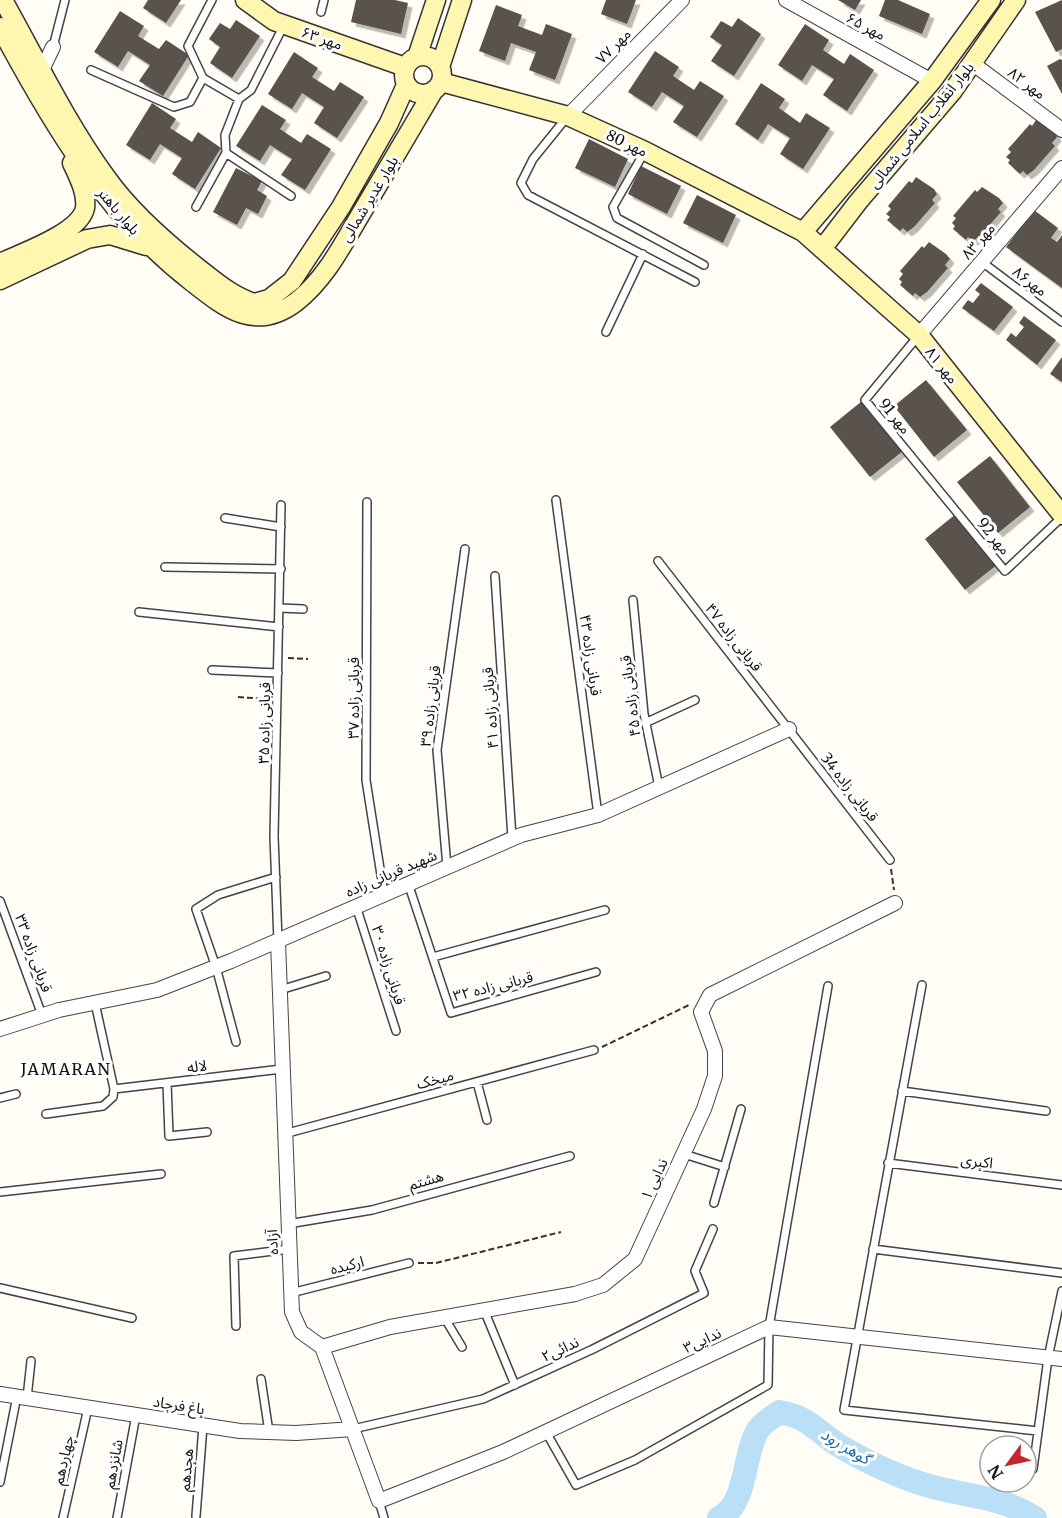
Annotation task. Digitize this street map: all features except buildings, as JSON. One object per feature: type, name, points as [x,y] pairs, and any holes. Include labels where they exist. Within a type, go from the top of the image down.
[{"type":"main road","name":"بلوار باهنر","points":[[3,0],[73,126],[106,178],[146,223],[189,260],[243,300],[254,303],[261,301],[285,287]]},
{"type":"main road","name":"مهر ۶۳","points":[[244,0],[274,21],[409,70]]},
{"type":"main road","name":"بلوار غدیر شمالی","points":[[285,287],[292,281],[341,207],[389,123],[436,0]]},
{"type":"main road","name":"بلوار غدیر شمالی","points":[[296,302],[333,262],[438,80],[462,0]]},
{"type":"main road","name":"بلوار انقلاب اسلامی شمالی","points":[[803,232],[932,81],[992,0]]},
{"type":"main road","name":"بلوار انقلاب اسلامی شمالی","points":[[822,249],[858,202],[952,92],[1016,0]]},
{"type":"main road","name":"بلوار باهنر","points":[[0,27],[58,131],[114,207],[153,249],[208,295],[234,312],[265,317],[278,313],[296,302]]},
{"type":"main road","points":[[430,58],[438,80],[419,94],[409,70],[430,58]]},
{"type":"main road","points":[[32,86],[42,70]]},
{"type":"main road","name":"مهر 80","points":[[438,80],[567,116],[645,151],[803,232]]},
{"type":"main road","points":[[0,263],[72,228],[84,211],[80,180],[58,131]]},
{"type":"main road","name":"مهر ۸۱","points":[[803,232],[919,335],[1062,516]]},
{"type":"main road","points":[[0,280],[87,239],[100,236],[124,238],[153,249]]},
{"type":"street","name":"مهر ۷۷","points":[[567,116],[682,0]]},
{"type":"street","name":"مهر ۶۵","points":[[786,0],[932,81]]},
{"type":"street","points":[[42,70],[53,47]]},
{"type":"street","name":"مهر ۸۲","points":[[972,63],[1062,130]]},
{"type":"street","name":"مهر ۸۳","points":[[919,335],[1062,168]]},
{"type":"street","name":"شهید قربانی زاده","points":[[0,1029],[42,1015],[157,990],[278,941],[512,838],[598,814],[789,729]]},
{"type":"street","points":[[711,995],[895,903]]},
{"type":"street","name":"آزاده","points":[[278,941],[291,1293],[296,1323],[311,1341],[322,1347],[379,1502]]},
{"type":"street","name":"ندایی ۱","points":[[322,1347],[390,1327],[575,1294],[603,1286],[635,1259],[705,1109],[715,1076],[715,1051],[701,1012],[711,995]]},
{"type":"street","points":[[769,1327],[1055,1358]]},
{"type":"street","name":"ندایی۳","points":[[379,1502],[503,1452],[769,1327]]},
{"type":"street","name":"باغ فرجاد","points":[[0,1394],[203,1426],[269,1432],[353,1429]]},
{"type":"lane","points":[[53,47],[65,0]]},
{"type":"lane","points":[[212,0],[189,46],[203,78],[239,99]]},
{"type":"lane","points":[[321,12],[324,0]]},
{"type":"lane","points":[[196,207],[226,153],[225,135],[239,99],[251,90],[284,25]]},
{"type":"lane","points":[[91,70],[174,107],[190,102],[203,78]]},
{"type":"lane","points":[[567,116],[533,159],[521,183],[528,195],[695,282]]},
{"type":"lane","points":[[645,151],[613,207],[617,218],[704,265]]},
{"type":"lane","points":[[226,153],[291,196]]},
{"type":"lane","points":[[606,332],[643,254]]},
{"type":"lane","name":"مهر۸۶","points":[[982,262],[1062,322]]},
{"type":"lane","name":"مهر 91","points":[[919,335],[865,400],[935,486]]},
{"type":"lane","name":"مهر 92","points":[[935,486],[1005,571],[1062,516]]},
{"type":"lane","name":"قربانی زاده ۴۳","points":[[556,500],[598,814]]},
{"type":"lane","name":"قربانی زاده ۳۷","points":[[367,502],[366,780],[384,894]]},
{"type":"lane","name":"قربانی زاده ۳۵","points":[[278,941],[276,877],[281,506]]},
{"type":"lane","points":[[225,518],[281,527]]},
{"type":"lane","name":"قربانی زاده ۳۹","points":[[447,867],[437,750],[465,549]]},
{"type":"lane","name":"قربانی زاده ۴۷","points":[[658,561],[789,729]]},
{"type":"lane","points":[[165,567],[281,569]]},
{"type":"lane","name":"قربانی زاده ۴۱","points":[[495,576],[512,838]]},
{"type":"lane","name":"قربانی زاده ۴۵","points":[[633,600],[645,723],[658,788]]},
{"type":"lane","points":[[280,608],[303,609]]},
{"type":"lane","points":[[139,612],[279,627]]},
{"type":"lane","points":[[212,669],[278,673]]},
{"type":"lane","points":[[645,723],[695,700]]},
{"type":"lane","name":"قربانی زاده 34","points":[[789,729],[890,860]]},
{"type":"lane","points":[[236,1042],[216,967],[196,909],[218,895],[276,877]]},
{"type":"lane","name":"قربانی زاده ۳۲","points":[[408,884],[451,1013],[596,972]]},
{"type":"lane","name":"قربانی زاده ۳۳","points":[[0,900],[42,1015]]},
{"type":"lane","name":"قربانی زاده ۳۰","points":[[357,906],[396,1031]]},
{"type":"lane","points":[[433,957],[605,910]]},
{"type":"lane","points":[[279,990],[326,976]]},
{"type":"lane","points":[[922,985],[844,1410],[1038,1431]]},
{"type":"lane","points":[[546,1432],[576,1485],[636,1460],[768,1385],[769,1327],[828,986]]},
{"type":"lane","points":[[46,1114],[103,1106],[113,1097],[114,1089],[95,1003]]},
{"type":"lane","name":"میخک","points":[[284,1134],[594,1050]]},
{"type":"lane","name":"لاله","points":[[114,1089],[282,1069]]},
{"type":"lane","points":[[477,1082],[487,1120]]},
{"type":"lane","points":[[167,1083],[169,1136],[207,1132]]},
{"type":"lane","points":[[902,1091],[1046,1111]]},
{"type":"lane","points":[[0,1098],[16,1094]]},
{"type":"lane","points":[[714,1203],[741,1109]]},
{"type":"lane","points":[[684,1154],[724,1167]]},
{"type":"lane","name":"هشتم","points":[[288,1224],[372,1210],[570,1156]]},
{"type":"lane","name":"اکبری","points":[[888,1163],[1062,1185]]},
{"type":"lane","points":[[0,1192],[162,1174]]},
{"type":"lane","name":"ندائی۲","points":[[353,1429],[483,1400],[704,1293],[695,1272],[713,1229]]},
{"type":"lane","points":[[236,1326],[234,1256],[290,1249]]},
{"type":"lane","points":[[873,1249],[1062,1273]]},
{"type":"lane","name":"ارکیده","points":[[291,1293],[409,1263]]},
{"type":"lane","points":[[0,1288],[132,1318]]},
{"type":"lane","points":[[1038,1434],[1055,1358],[1062,1291]]},
{"type":"lane","points":[[484,1310],[515,1385]]},
{"type":"lane","points":[[444,1317],[462,1347]]},
{"type":"lane","points":[[0,1482],[31,1361]]},
{"type":"lane","points":[[261,1379],[269,1432]]},
{"type":"lane","name":"چهاردهم","points":[[63,1518],[88,1408]]},
{"type":"lane","name":"شانزدهم","points":[[117,1518],[136,1415]]},
{"type":"lane","name":"هجدهم","points":[[196,1516],[203,1426]]},
{"type":"lane","name":"آزاده","points":[[379,1502],[384,1518]]},
{"type":"path","points":[[279,658],[308,658]]},
{"type":"path","points":[[238,697],[278,700]]},
{"type":"path","points":[[890,860],[895,903]]},
{"type":"path","points":[[594,1050],[711,995]]},
{"type":"path","points":[[409,1263],[436,1263],[561,1232]]},
{"type":"waterway","name":"گوهر رود","points":[[719,1518],[735,1502],[758,1430],[779,1412],[798,1417],[838,1445],[892,1473],[926,1485],[1008,1505],[1035,1518]]},
{"type":"district","name":"JAMARAN","points":[[66,1069]]}]
